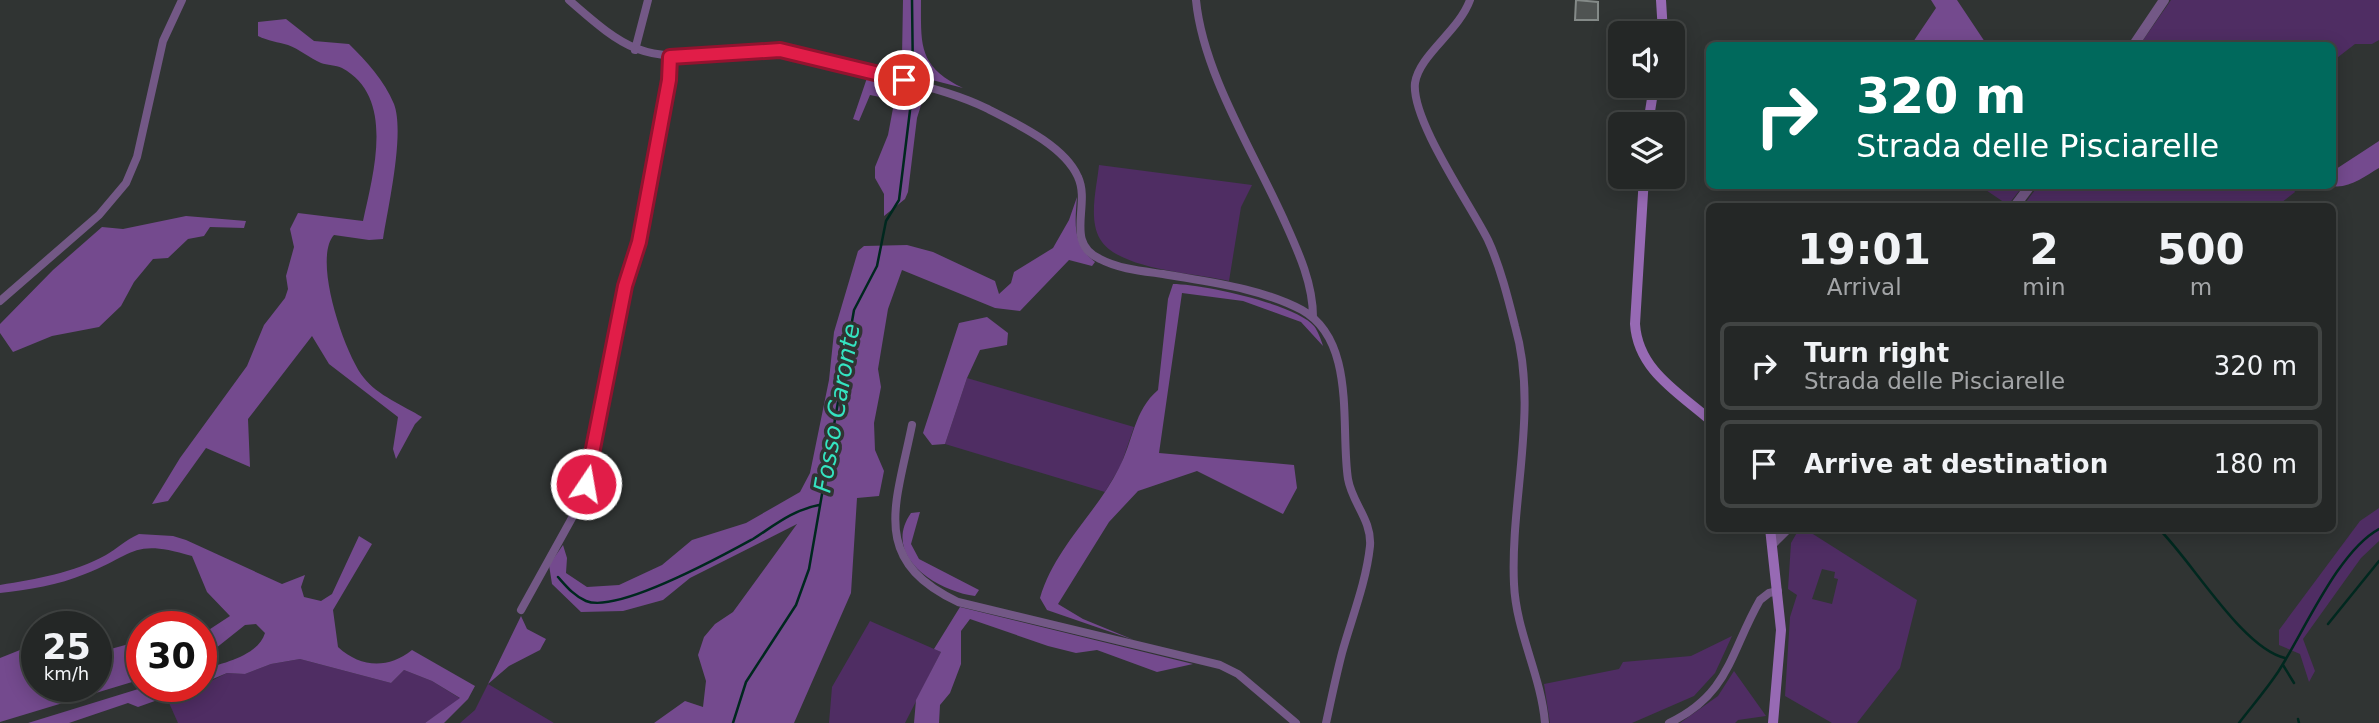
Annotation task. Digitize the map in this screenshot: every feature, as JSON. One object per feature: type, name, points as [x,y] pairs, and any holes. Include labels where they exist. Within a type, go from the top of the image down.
[{"type":"main road","points":[[1661,0],[1662,21]]},
{"type":"main road","points":[[1643,189],[1635,324],[1639,348],[1649,367],[1706,417]]},
{"type":"main road","points":[[1771,532],[1778,591],[1780,651],[1773,723]]},
{"type":"street","points":[[0,301],[99,215],[125,183],[137,157],[163,41],[182,0]]},
{"type":"street","points":[[569,0],[605,31],[635,50],[670,57],[780,50],[940,91],[1004,117],[1069,163],[1081,187],[1082,241],[1092,255],[1121,266],[1208,282],[1267,297],[1313,317]]},
{"type":"street","points":[[635,50],[648,0]]},
{"type":"street","points":[[1196,0],[1198,18],[1220,82],[1297,248],[1310,291],[1313,317],[1332,347],[1347,410],[1348,477],[1368,527],[1370,543],[1362,590],[1342,652],[1326,723]]},
{"type":"street","points":[[1469,0],[1458,25],[1425,63],[1415,84],[1429,133],[1489,243],[1516,328],[1523,362],[1514,583],[1545,723]]},
{"type":"street","points":[[2136,42],[2164,0]]},
{"type":"street","points":[[521,610],[572,518],[586,484],[625,286],[639,242],[669,80],[670,57]]},
{"type":"street","points":[[912,425],[899,491],[897,545],[902,557],[923,582],[958,602],[1220,665],[1238,674],[1296,723]]},
{"type":"street","points":[[1773,543],[1784,532]]},
{"type":"street","points":[[1669,723],[1692,711],[1721,684],[1760,600],[1769,593],[1778,591]]},
{"type":"shaded area","points":[[903,0],[921,0],[921,30],[925,53],[937,71],[963,88],[878,66],[902,57]]},
{"type":"shaded area","points":[[1931,0],[1957,0],[1985,42],[1913,42],[1936,8]]},
{"type":"shaded area","points":[[2171,0],[2379,0],[2379,40],[2372,44],[2355,44],[2336,59],[2336,42],[2142,42]]},
{"type":"shaded area","points":[[286,19],[314,41],[349,44],[380,79],[394,104],[397,117],[397,151],[383,239],[369,240],[334,235],[328,247],[327,264],[329,285],[340,329],[356,366],[376,390],[422,417],[415,424],[396,459],[393,449],[398,417],[329,364],[312,336],[248,419],[250,467],[206,448],[168,501],[152,504],[180,458],[247,366],[264,325],[285,298],[288,289],[286,276],[294,247],[290,229],[298,213],[363,221],[375,160],[375,117],[369,98],[359,81],[342,68],[321,63],[292,47],[258,36],[258,22]]},
{"type":"shaded area","points":[[868,75],[925,92],[917,118],[908,192],[905,199],[884,216],[884,194],[875,178],[875,167],[888,135],[894,103],[890,99],[870,95],[859,121],[853,119]]},
{"type":"shaded area","points":[[2379,141],[2379,168],[2351,184],[2338,186],[2336,169]]},
{"type":"shaded area","points":[[1099,165],[1252,185],[1241,207],[1229,281],[1140,264],[1109,249],[1096,231],[1094,202]]},
{"type":"shaded area","points":[[1984,189],[2021,189],[2010,203],[2005,203]]},
{"type":"shaded area","points":[[2036,189],[2294,189],[2295,192],[2281,203],[2025,203]]},
{"type":"shaded area","points":[[1077,197],[1076,225],[1079,241],[1095,262],[1092,266],[1069,260],[1020,311],[995,308],[902,270],[888,309],[878,369],[881,387],[874,423],[875,450],[884,471],[879,496],[857,498],[851,593],[794,723],[654,723],[685,701],[703,707],[706,681],[698,655],[704,637],[715,624],[733,612],[797,524],[690,578],[663,600],[623,611],[581,612],[552,584],[549,565],[563,545],[567,558],[566,573],[587,587],[619,585],[662,565],[692,540],[746,523],[800,492],[810,473],[829,380],[834,332],[858,251],[864,246],[907,245],[933,252],[995,281],[999,294],[1011,283],[1014,272],[1053,248],[1069,220]]},
{"type":"shaded area","points":[[186,216],[246,221],[244,228],[210,227],[204,236],[188,239],[168,258],[153,259],[134,282],[121,306],[99,327],[52,336],[13,352],[0,333],[0,324],[53,270],[102,227],[123,229]]},
{"type":"shaded area","points":[[1173,284],[1225,291],[1288,310],[1314,326],[1323,346],[1301,322],[1243,301],[1182,293],[1159,453],[1294,465],[1297,488],[1283,514],[1197,471],[1138,491],[1109,522],[1058,604],[1083,619],[1134,640],[1047,610],[1040,598],[1055,563],[1110,485],[1144,407],[1158,390],[1168,299]]},
{"type":"shaded area","points":[[987,317],[1008,333],[1007,345],[980,350],[967,378],[945,444],[932,445],[923,433],[959,323]]},
{"type":"shaded area","points":[[967,378],[1134,427],[1121,465],[1105,492],[945,444]]},
{"type":"shaded area","points":[[2379,508],[2379,541],[2361,558],[2303,639],[2315,671],[2309,682],[2300,654],[2279,645],[2279,630],[2360,521]]},
{"type":"shaded area","points":[[920,512],[911,544],[919,559],[979,590],[975,596],[960,593],[930,579],[908,557],[903,543],[904,529],[911,513]]},
{"type":"shaded area","points":[[1797,532],[1810,532],[1917,600],[1900,668],[1857,723],[1832,723],[1785,696],[1790,617],[1797,595],[1788,589],[1791,543]],"holes":[[[1822,569],[1835,572],[1834,578],[1838,579],[1832,604],[1812,599]]]},
{"type":"shaded area","points":[[139,534],[173,536],[282,584],[305,575],[301,587],[304,597],[321,601],[332,594],[359,536],[372,544],[333,610],[338,647],[356,659],[375,664],[394,660],[412,650],[475,686],[468,699],[444,723],[425,723],[460,698],[432,681],[404,670],[391,683],[300,659],[271,664],[245,674],[227,673],[217,677],[217,665],[255,648],[265,633],[256,624],[245,625],[217,647],[217,625],[230,616],[207,592],[192,556],[157,548],[135,551],[65,581],[0,593],[0,585],[68,571],[106,555]]},
{"type":"shaded area","points":[[960,607],[1193,664],[1157,672],[1097,650],[1076,653],[970,619],[961,631],[961,664],[950,693],[940,705],[939,723],[914,723],[916,700],[941,652],[934,649]]},
{"type":"shaded area","points":[[521,616],[527,629],[546,639],[540,650],[509,666],[488,684]]},
{"type":"shaded area","points":[[870,621],[941,652],[905,723],[829,723],[832,687]]},
{"type":"shaded area","points":[[1732,636],[1715,673],[1694,696],[1632,723],[1550,723],[1544,684],[1619,669],[1623,662],[1691,656]]},
{"type":"shaded area","points":[[126,645],[126,684],[112,688],[112,649]]},
{"type":"shaded area","points":[[20,650],[21,702],[66,702],[0,722],[0,658]]},
{"type":"shaded area","points":[[300,659],[391,683],[404,670],[432,681],[461,699],[425,723],[178,723],[169,702],[217,702],[217,678],[227,673],[245,674],[271,664]]},
{"type":"shaded area","points":[[1734,671],[1766,716],[1738,720],[1735,723],[1680,723],[1718,696]]},
{"type":"shaded area","points":[[488,684],[554,723],[460,723],[475,710]]},
{"type":"shaded area","points":[[126,693],[126,702],[152,702],[138,707],[128,703],[69,723],[28,723],[96,702],[112,702],[112,697]]},
{"type":"building","points":[[1576,0],[1598,2],[1598,20],[1575,20]]},
{"type":"waterway","name":"Fosso Caronte","points":[[912,0],[913,79]]},
{"type":"waterway","name":"Fosso Caronte","points":[[733,723],[746,682],[796,605],[809,569],[854,310],[877,266],[886,221],[899,200],[913,86]]},
{"type":"waterway","points":[[558,577],[574,594],[586,601],[601,603],[621,599],[695,570],[753,539],[792,514],[819,505]]},
{"type":"waterway","points":[[2239,723],[2278,672],[2336,573],[2364,540],[2379,529]]},
{"type":"waterway","points":[[2161,532],[2235,621],[2269,651],[2285,658]]},
{"type":"waterway","points":[[2328,624],[2379,561]]},
{"type":"waterway","points":[[2283,665],[2294,683]]},
{"type":"waterway","points":[[2298,719],[2299,723]]},
{"type":"route","points":[[586,484],[604,404],[625,286],[639,242],[669,80],[670,57],[780,50],[820,57],[904,80]]}]
